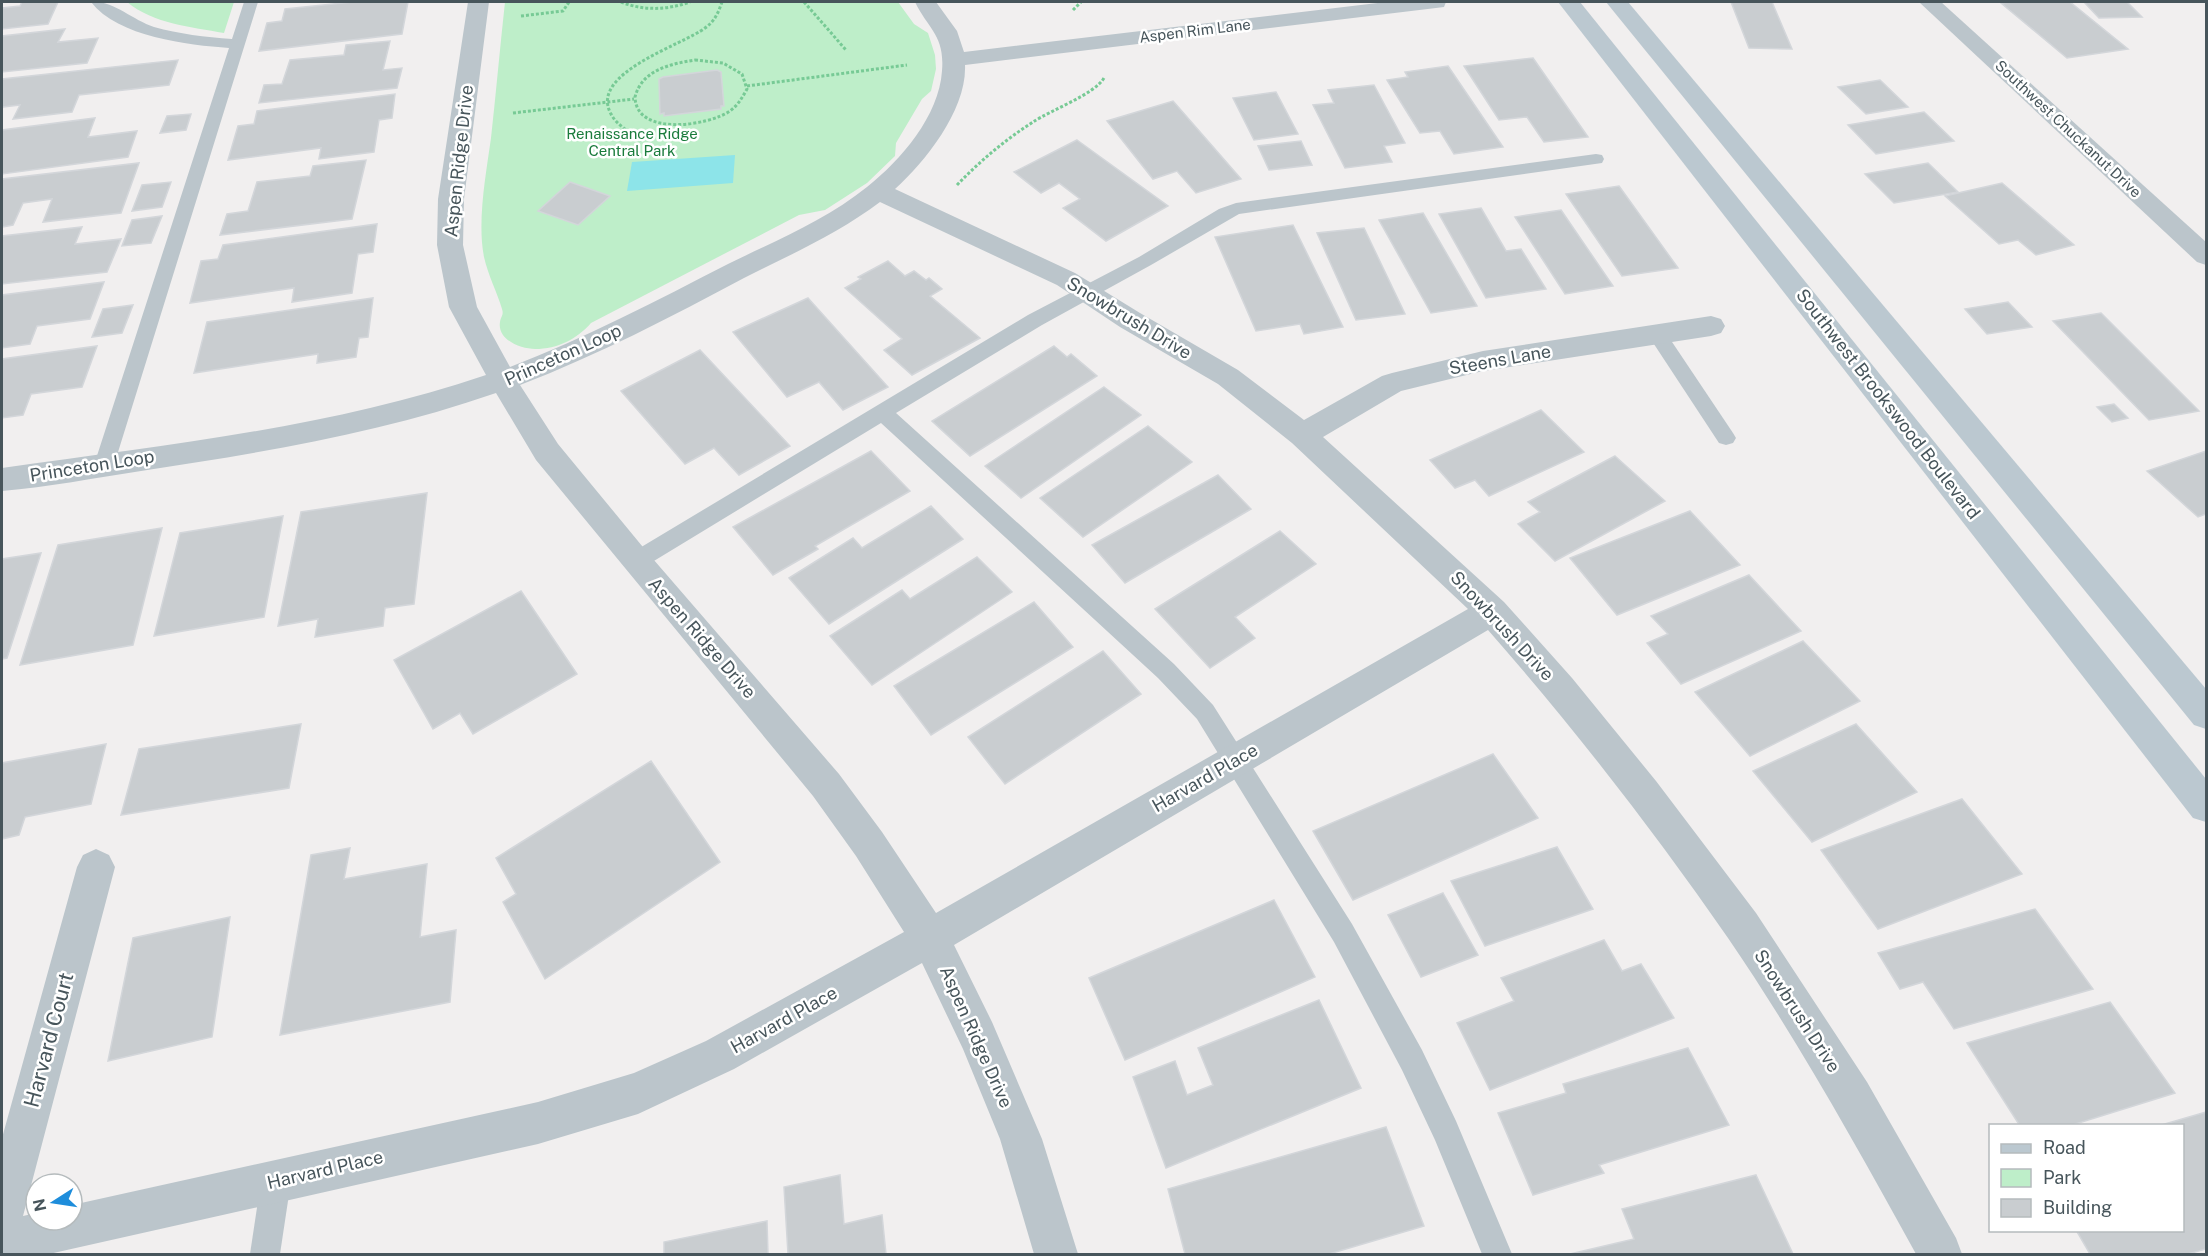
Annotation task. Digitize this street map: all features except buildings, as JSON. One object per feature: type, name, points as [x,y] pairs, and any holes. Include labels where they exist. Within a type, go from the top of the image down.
[{"type":"main road","name":"Southwest Brookswood Boulevard","points":[[1569,2],[2206,806]]},
{"type":"main road","points":[[1617,2],[2206,714]]},
{"type":"street","name":"Aspen Ridge Drive","points":[[478,2],[451,199],[450,245],[463,307],[504,382],[547,452],[826,785],[864,836],[930,938],[978,1036],[1021,1139],[1056,1254]]},
{"type":"street","name":"Princeton Loop","points":[[2,480],[354,423],[421,407],[504,382],[585,347],[828,224],[878,191],[911,159],[937,120],[946,100],[953,60],[945,30],[924,2]]},
{"type":"street","name":"Aspen Rim Lane","points":[[953,60],[1436,2]]},
{"type":"street","name":"Southwest Chuckanut Drive","points":[[1929,2],[2206,256]]},
{"type":"street","name":"Snowbrush Drive","points":[[878,191],[1038,265],[1087,291],[1130,320],[1228,376],[1302,435],[1492,611],[1560,688],[1636,783],[1742,926],[1852,1097],[1940,1254]]},
{"type":"street","name":"Steens Lane","points":[[1302,435],[1392,383],[1483,361],[1711,326]]},
{"type":"street","name":"Harvard Place","points":[[2,1243],[538,1123],[638,1093],[720,1055],[930,938],[1492,611]]},
{"type":"street","name":"Harvard Court","points":[[2,1214],[96,867]]},
{"type":"lane","points":[[98,2],[123,18],[152,30],[183,38],[238,44]]},
{"type":"lane","points":[[104,465],[251,2]]},
{"type":"lane","points":[[636,561],[1087,291],[1145,261],[1232,210],[1596,159]]},
{"type":"lane","points":[[1657,335],[1726,438]]},
{"type":"lane","points":[[883,413],[1166,671],[1205,712],[1315,885],[1377,993],[1446,1131],[1497,1254]]},
{"type":"lane","points":[[265,1254],[276,1181]]},
{"type":"path","points":[[522,16],[562,11],[567,8],[569,2]]},
{"type":"path","points":[[621,2],[639,8],[654,9],[669,8],[690,2]]},
{"type":"path","points":[[642,141],[611,115],[608,102],[611,89],[622,74],[640,62],[671,48],[698,32],[716,17],[722,7],[722,2]]},
{"type":"path","points":[[804,2],[846,50]]},
{"type":"path","points":[[712,60],[729,65],[742,74],[747,86],[745,96],[728,113],[712,120],[688,124],[671,124],[651,119],[638,110],[634,99],[639,85],[653,73],[673,64],[689,61],[712,60]]},
{"type":"path","points":[[747,86],[907,65]]},
{"type":"path","points":[[957,185],[1011,136],[1047,112],[1099,86],[1104,80],[1105,71]]},
{"type":"path","points":[[513,113],[634,99]]},
{"type":"green space","points":[[127,2],[234,2],[224,33],[161,20]]},
{"type":"green space","name":"Renaissance Ridge Central Park","points":[[505,2],[898,2],[914,24],[928,33],[935,55],[936,69],[931,91],[922,99],[896,143],[895,156],[867,183],[825,210],[799,215],[591,323],[580,334],[566,342],[543,349],[529,349],[511,342],[502,334],[500,322],[503,311],[484,257],[481,229]]},
{"type":"water","points":[[735,155],[733,183],[627,191],[632,162]]}]
